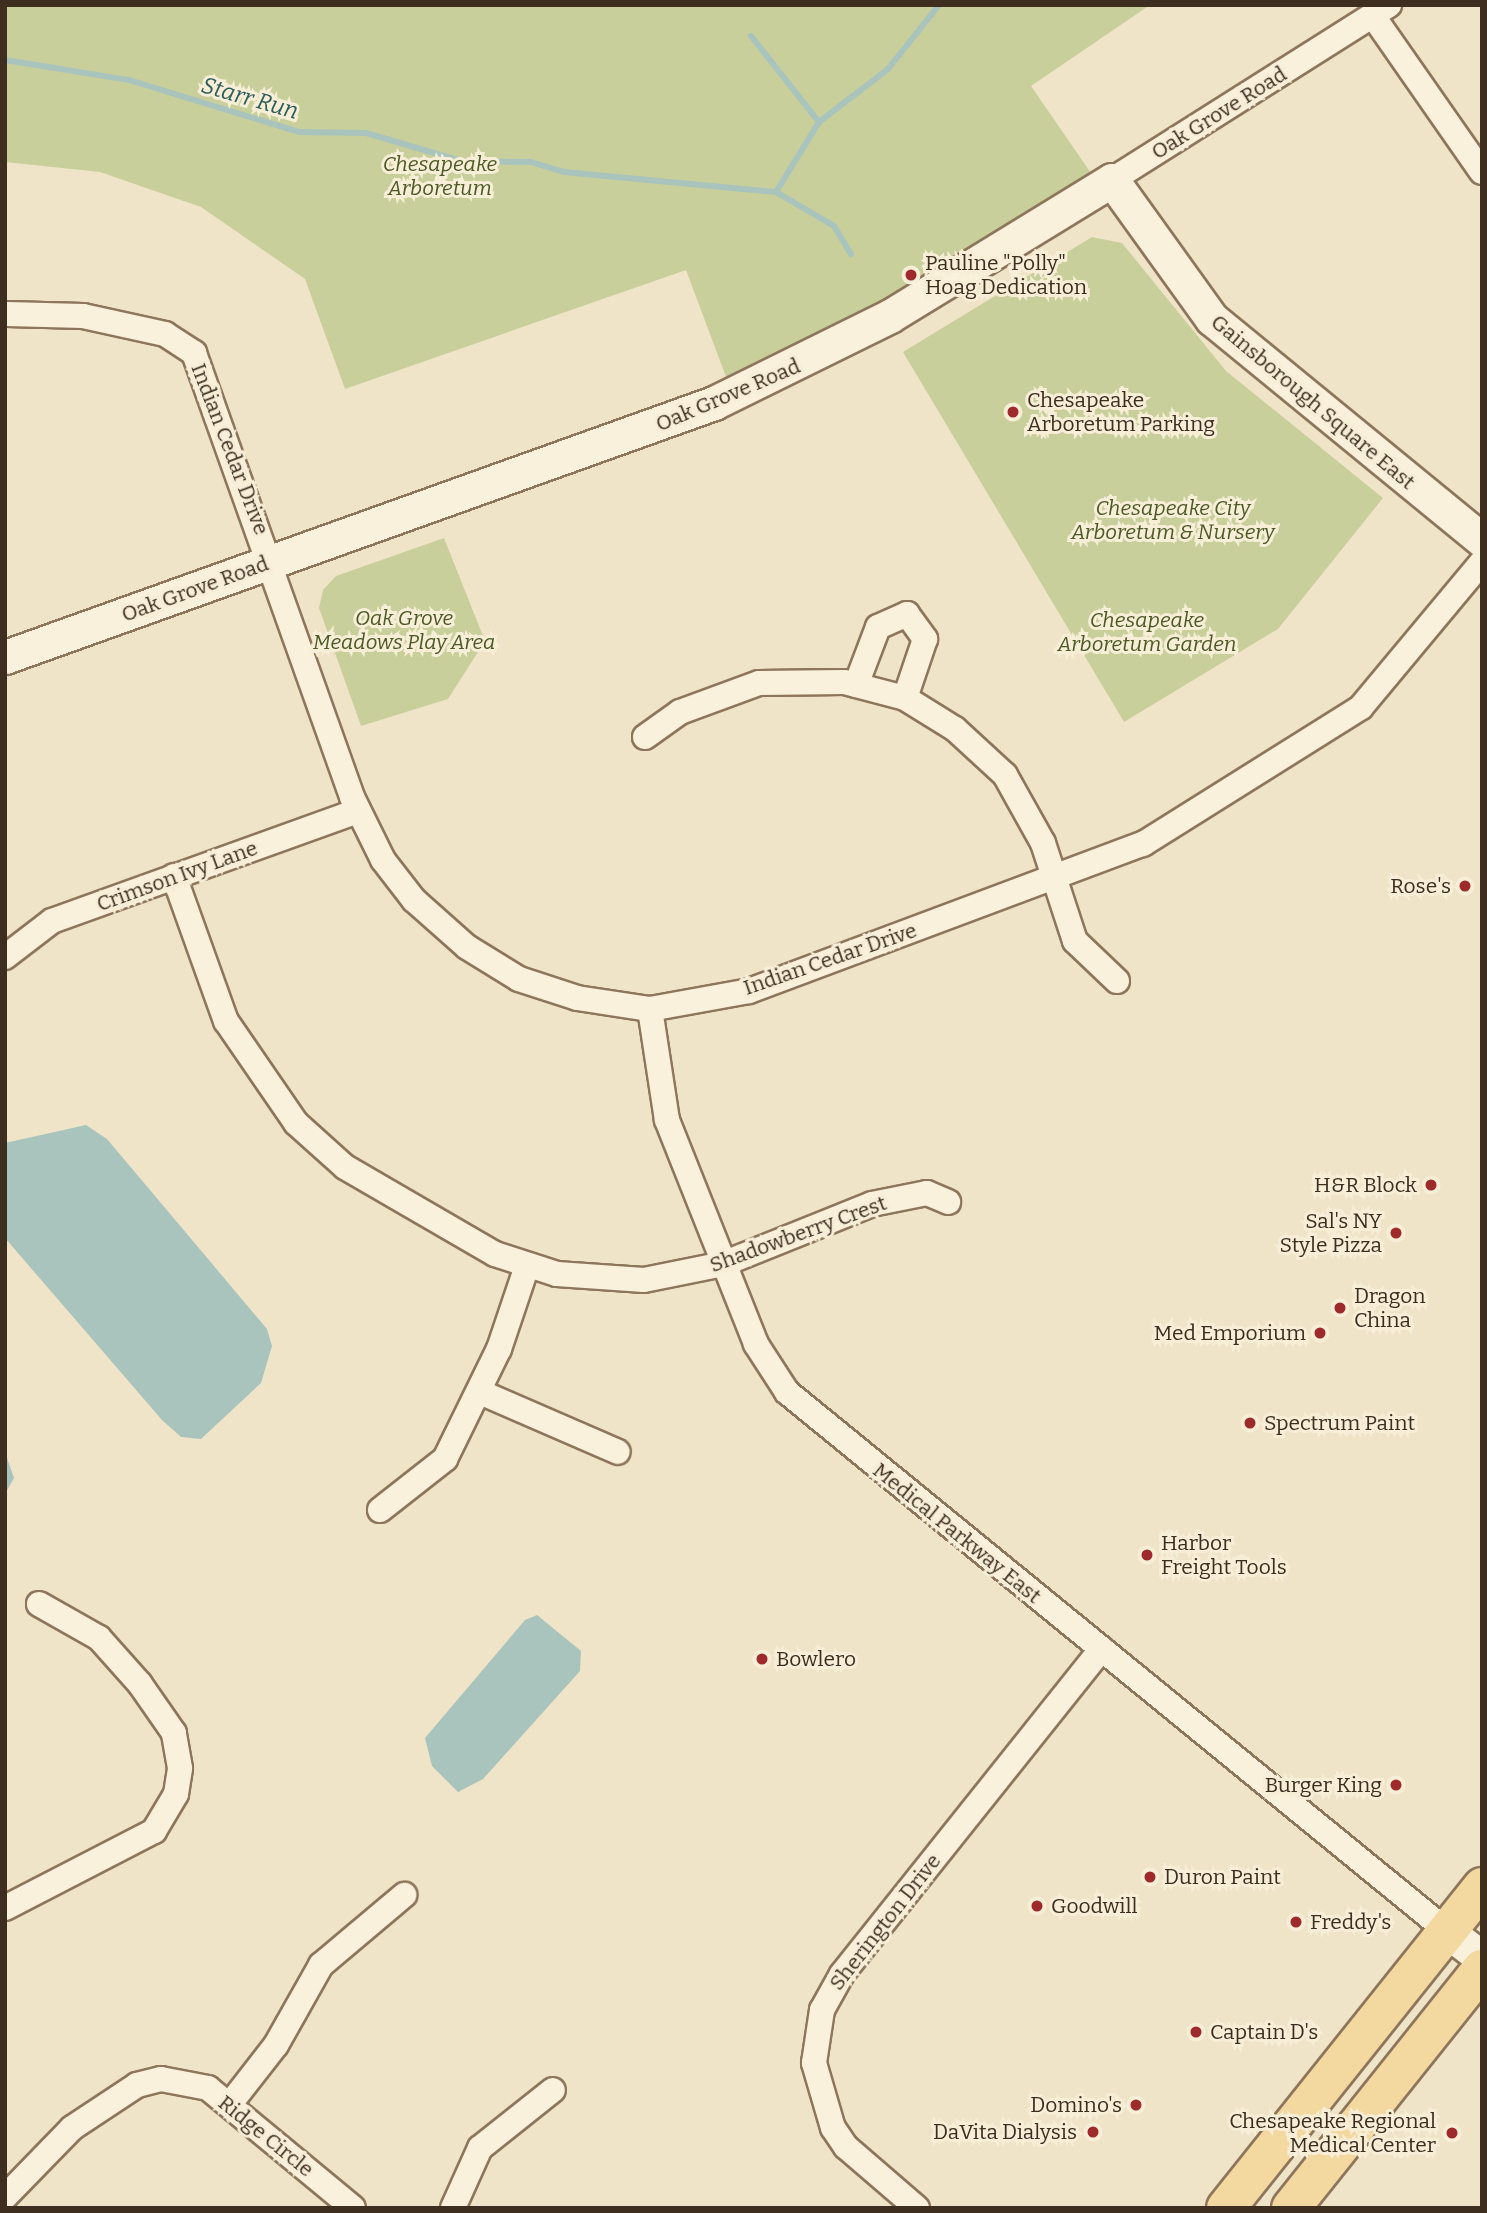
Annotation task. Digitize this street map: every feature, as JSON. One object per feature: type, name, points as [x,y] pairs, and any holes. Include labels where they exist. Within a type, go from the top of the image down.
[{"type":"main road","points":[[1226,2208],[1482,1887]]},
{"type":"main road","points":[[1292,2208],[1482,1969]]},
{"type":"street","points":[[1381,10],[1482,172]]},
{"type":"street","name":"Oak Grove Road","points":[[5,657],[645,430],[799,365],[1112,180],[1381,10]]},
{"type":"street","name":"Gainsborough Square East","points":[[1112,180],[1226,333],[1482,540]]},
{"type":"street","name":"Indian Cedar Drive","points":[[8,314],[83,316],[165,334],[187,346],[199,363],[272,562],[358,811],[388,869],[467,947],[557,993],[650,1009],[749,990],[1055,880],[1163,834],[1326,733],[1377,690],[1482,562]]},
{"type":"street","points":[[856,685],[878,627],[906,614],[925,639],[905,698]]},
{"type":"street","points":[[645,737],[680,712],[759,683],[802,678],[856,685],[905,698],[956,729],[1005,775],[1035,825],[1075,941],[1117,981]]},
{"type":"street","name":"Crimson Ivy Lane","points":[[5,957],[51,921],[358,811]]},
{"type":"street","name":"Shadowberry Crest","points":[[174,877],[226,1021],[296,1123],[394,1199],[527,1266],[631,1280],[723,1264],[872,1204],[927,1194],[948,1202]]},
{"type":"street","name":"Medical Parkway East","points":[[650,1009],[667,1120],[723,1264],[767,1367],[787,1392],[1447,1931]]},
{"type":"street","points":[[380,1510],[445,1459],[480,1392],[527,1266]]},
{"type":"street","points":[[480,1392],[618,1452]]},
{"type":"street","points":[[5,1908],[154,1831],[176,1794],[180,1768],[167,1718],[140,1684],[99,1638],[38,1604]]},
{"type":"street","name":"Sherington Drive","points":[[917,2208],[846,2147],[833,2128],[814,2063],[822,2010],[842,1974],[1101,1649]]},
{"type":"street","points":[[230,2104],[263,2065],[321,1965],[404,1895]]},
{"type":"street","points":[[1447,1931],[1482,1958]]},
{"type":"street","name":"Ridge Circle","points":[[5,2197],[72,2129],[137,2085],[185,2080],[230,2104],[353,2208]]},
{"type":"street","points":[[453,2208],[480,2148],[553,2090]]},
{"type":"green space","name":"Chesapeake Arboretum","points":[[5,5],[1150,5],[1031,86],[1093,176],[931,277],[729,385],[686,270],[345,389],[305,279],[201,207],[100,172],[5,162]]},
{"type":"green space","name":"Chesapeake City Arboretum & Nursery","points":[[1092,237],[1122,243],[1226,371],[1383,498],[1278,629],[1124,722],[903,352]]},
{"type":"green space","name":"Oak Grove Meadows Play Area","points":[[444,538],[485,641],[448,699],[361,726],[319,608],[323,590],[336,576]]},
{"type":"water","points":[[86,1125],[107,1139],[267,1329],[272,1346],[261,1383],[201,1439],[181,1437],[162,1420],[5,1238],[5,1143]]},
{"type":"water","points":[[5,1452],[14,1478],[5,1494]]},
{"type":"water","points":[[537,1615],[581,1651],[580,1671],[483,1779],[458,1792],[432,1766],[425,1738],[525,1620]]},
{"type":"waterway","name":"Starr Run","points":[[5,60],[129,80],[299,132],[366,133],[462,161],[531,162],[564,172],[776,192],[819,122],[888,69],[939,5]]},
{"type":"waterway","points":[[751,36],[819,122]]},
{"type":"waterway","name":"Starr Run","points":[[776,192],[834,226],[851,254]]},
{"type":"place","name":"Pauline \"Polly\" Hoag Dedication","points":[[911,275]]},
{"type":"place","name":"Chesapeake Arboretum Parking","points":[[1013,412]]},
{"type":"place","name":"Rose's","points":[[1465,886]]},
{"type":"place","name":"H&R Block","points":[[1431,1185]]},
{"type":"place","name":"Sal's NY Style Pizza","points":[[1396,1233]]},
{"type":"place","name":"Dragon China","points":[[1340,1308]]},
{"type":"place","name":"Med Emporium","points":[[1320,1333]]},
{"type":"place","name":"Spectrum Paint","points":[[1250,1423]]},
{"type":"place","name":"Harbor Freight Tools","points":[[1147,1555]]},
{"type":"place","name":"Bowlero","points":[[762,1659]]},
{"type":"place","name":"Burger King","points":[[1396,1785]]},
{"type":"place","name":"Duron Paint","points":[[1150,1877]]},
{"type":"place","name":"Goodwill","points":[[1037,1906]]},
{"type":"place","name":"Freddy's","points":[[1296,1922]]},
{"type":"place","name":"Captain D's","points":[[1196,2032]]},
{"type":"place","name":"Domino's","points":[[1136,2105]]},
{"type":"place","name":"DaVita Dialysis","points":[[1093,2132]]},
{"type":"place","name":"Chesapeake Regional Medical Center","points":[[1452,2133]]},
{"type":"park label","name":"Chesapeake Arboretum Garden","points":[[1147,632]]}]
